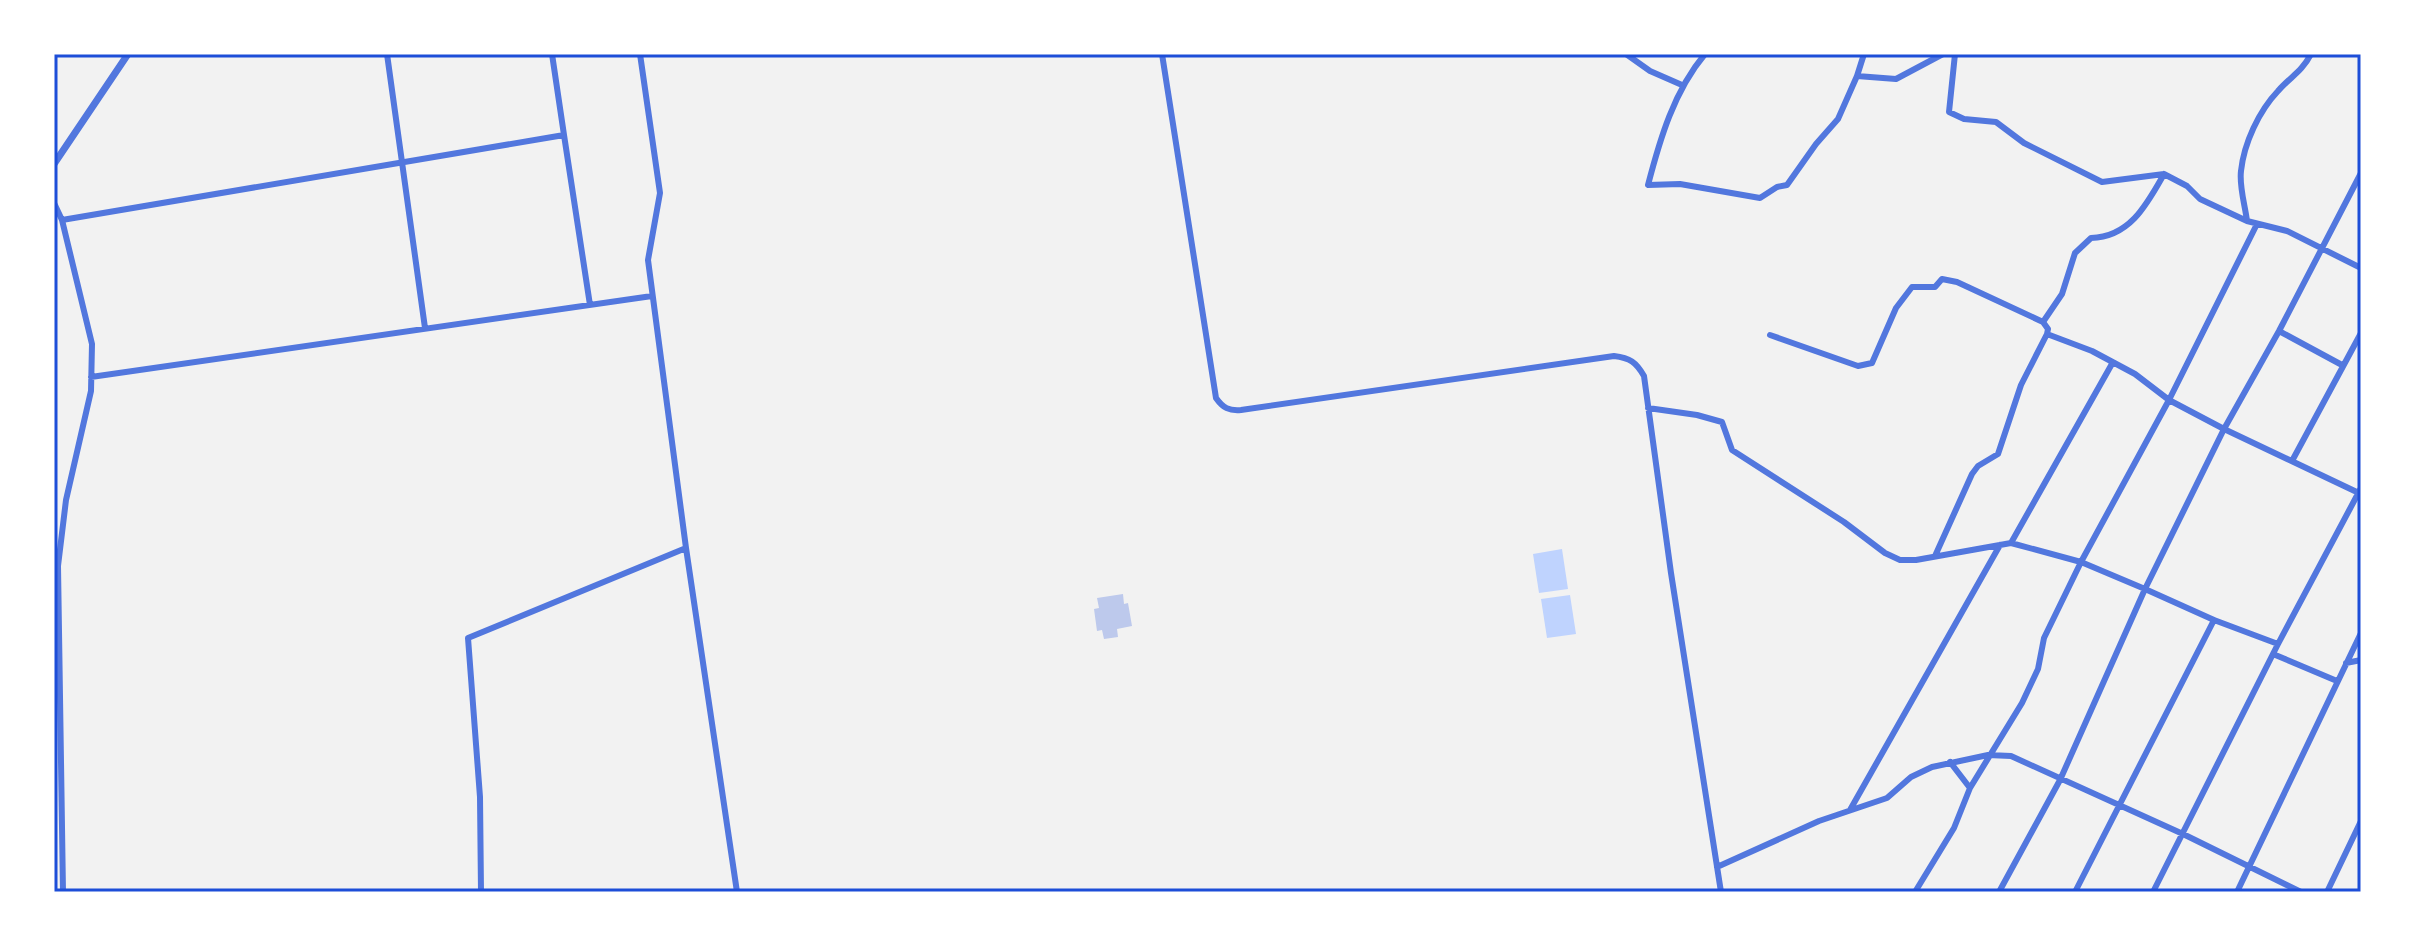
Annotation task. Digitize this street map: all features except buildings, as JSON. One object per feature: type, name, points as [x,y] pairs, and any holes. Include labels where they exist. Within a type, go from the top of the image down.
[{"type":"street","points":[[54,164],[128,54]]},
{"type":"street","points":[[387,54],[425,328]]},
{"type":"street","points":[[552,54],[590,305]]},
{"type":"street","points":[[640,54],[660,193],[648,260],[652,296],[737,892]]},
{"type":"street","points":[[1162,54],[1214,388],[1221,406],[1231,411],[1241,410],[1614,356],[1629,358],[1638,365],[1644,376],[1721,892]]},
{"type":"street","points":[[1626,54],[1650,71],[1682,85]]},
{"type":"street","points":[[1705,54],[1682,85],[1677,104],[1660,137],[1648,185],[1680,184],[1760,198],[1777,187],[1787,185],[1838,119],[1864,54]]},
{"type":"street","points":[[1857,76],[1896,79],[1943,54]]},
{"type":"street","points":[[1955,54],[1949,112],[1964,119],[1996,122],[2024,143],[2102,182],[2164,174],[2187,186],[2200,199],[2247,221],[2287,231],[2361,268]]},
{"type":"street","points":[[2247,221],[2241,173],[2245,153],[2262,110],[2279,89],[2303,70],[2311,54]]},
{"type":"street","points":[[62,220],[564,135]]},
{"type":"street","points":[[1999,892],[2060,780],[2145,589],[2224,429],[2361,173]]},
{"type":"street","points":[[2043,322],[2062,294],[2075,253],[2091,238],[2106,238],[2122,230],[2146,207],[2164,174]]},
{"type":"street","points":[[54,203],[62,220],[92,344],[91,391],[66,500],[58,566],[63,892]]},
{"type":"street","points":[[1915,892],[1954,828],[1988,755],[2022,703],[2038,669],[2044,638],[2081,562],[2169,400],[2257,224]]},
{"type":"street","points":[[1770,335],[1858,366],[1872,363],[1896,308],[1912,287],[1935,287],[1942,279],[1957,282],[2043,322],[2048,329],[2047,334],[2015,398],[1998,454],[1978,466],[1972,474],[1935,556]]},
{"type":"street","points":[[91,377],[652,296]]},
{"type":"street","points":[[2279,331],[2342,365]]},
{"type":"street","points":[[2292,461],[2361,333]]},
{"type":"street","points":[[2047,334],[2092,351],[2135,374],[2169,400],[2224,429],[2360,492],[2278,644],[2153,892]]},
{"type":"street","points":[[2011,543],[2113,362]]},
{"type":"street","points":[[1648,408],[1722,422],[1732,450],[1900,560],[1916,560],[2011,543],[2081,562],[2214,620],[2278,644]]},
{"type":"street","points":[[1850,810],[2000,545]]},
{"type":"street","points":[[481,892],[480,797],[468,638],[686,548]]},
{"type":"street","points":[[2075,892],[2214,620]]},
{"type":"street","points":[[2237,892],[2361,633]]},
{"type":"street","points":[[2273,654],[2337,681]]},
{"type":"street","points":[[2346,663],[2361,660]]},
{"type":"street","points":[[1717,867],[1850,810],[1887,798],[1911,777],[1950,762],[1988,755],[2011,756],[2183,834],[2301,892]]},
{"type":"street","points":[[1950,762],[1970,788]]},
{"type":"street","points":[[2327,892],[2361,821]]},
{"type":"water","points":[[1562,549],[1568,589],[1539,593],[1533,554]]},
{"type":"water","points":[[1570,595],[1576,634],[1547,638],[1541,599]]}]
